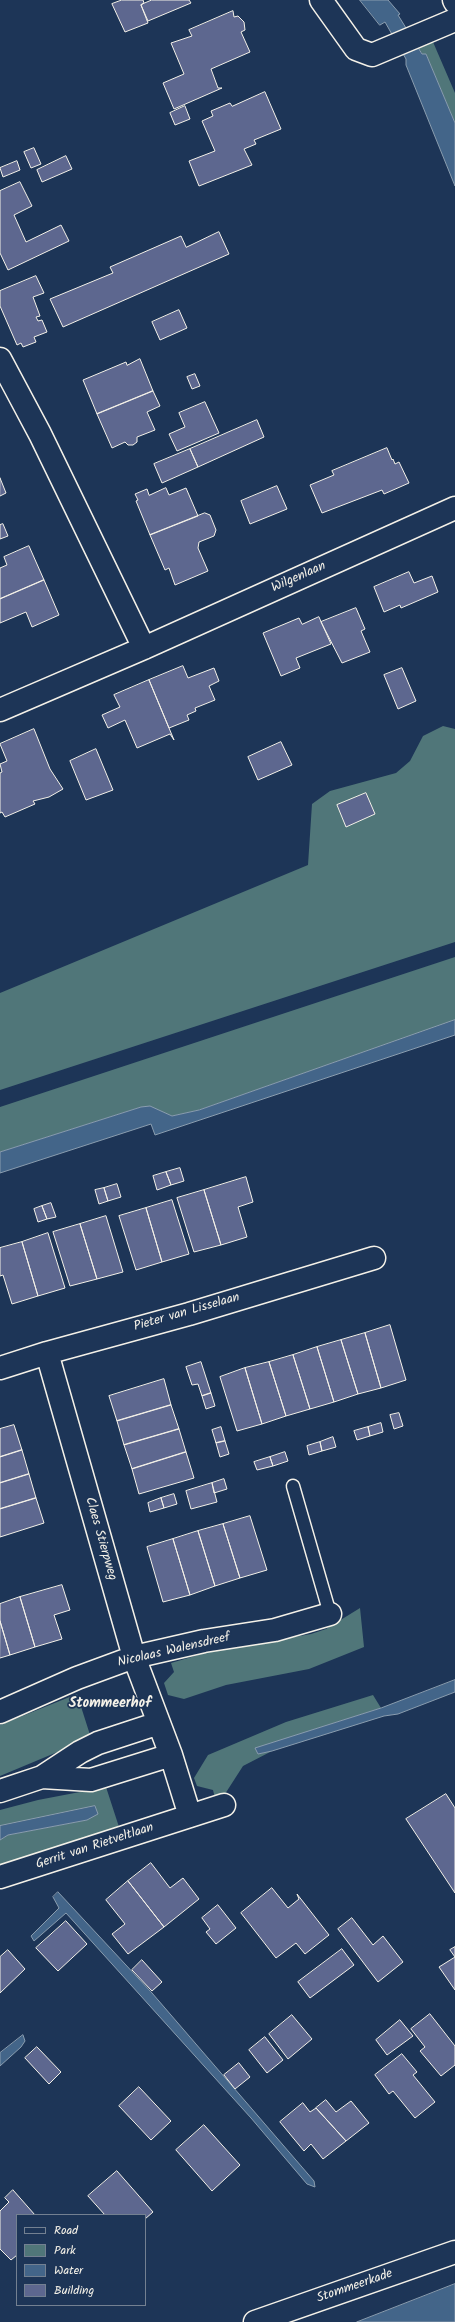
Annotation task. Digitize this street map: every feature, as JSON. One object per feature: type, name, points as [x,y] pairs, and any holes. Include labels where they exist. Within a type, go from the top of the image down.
[{"type":"street","points":[[321,0],[356,49],[372,55],[455,20]]},
{"type":"street","points":[[0,359],[40,434],[144,648]]},
{"type":"street","name":"Wilgenlaan","points":[[0,710],[144,648],[455,508]]},
{"type":"street","name":"Pieter van Lisselaan","points":[[0,1368],[47,1353],[189,1314],[374,1258]]},
{"type":"street","name":"Claes Stierpweg","points":[[47,1353],[134,1657],[171,1755]]},
{"type":"street","name":"Nicolaas Walensdreef","points":[[0,1712],[77,1678],[134,1657],[204,1641],[275,1630],[330,1614]]},
{"type":"street","points":[[0,1791],[42,1777],[80,1752],[98,1743],[159,1723]]},
{"type":"street","points":[[42,1777],[90,1780],[171,1755],[190,1816]]},
{"type":"street","name":"Gerrit van Rietveltlaan","points":[[0,1877],[224,1805]]},
{"type":"street","name":"Stommeerkade","points":[[255,2322],[455,2252]]},
{"type":"lane","points":[[293,1486],[330,1614]]},
{"type":"green space","points":[[433,42],[455,93],[455,123],[426,54],[423,55],[418,47]]},
{"type":"green space","points":[[443,726],[455,729],[455,942],[0,1090],[0,993],[308,865],[312,804],[330,791],[396,773],[410,761],[423,736]]},
{"type":"green space","points":[[455,957],[455,1020],[199,1110],[172,1116],[150,1107],[141,1107],[0,1152],[0,1107]]},
{"type":"green space","points":[[360,1608],[364,1647],[309,1669],[226,1685],[184,1699],[168,1695],[164,1683],[174,1672],[171,1663],[205,1653],[311,1634],[326,1629]]},
{"type":"green space","points":[[77,1694],[91,1738],[0,1776],[0,1725]]},
{"type":"green space","points":[[373,1695],[381,1708],[256,1748],[258,1754],[272,1751],[243,1766],[225,1794],[215,1798],[213,1790],[197,1786],[194,1778],[208,1755],[286,1722]]},
{"type":"green space","points":[[106,1787],[119,1827],[0,1865],[0,1840],[8,1835],[87,1820],[95,1806],[0,1826],[0,1810],[38,1800]]},
{"type":"water","points":[[360,0],[388,0],[400,14],[398,15],[422,54],[426,54],[455,123],[455,186],[406,65],[406,59],[385,22],[380,25]]},
{"type":"water","points":[[455,1020],[455,1035],[155,1135],[151,1124],[0,1173],[0,1152],[141,1107],[150,1106],[172,1116],[199,1110]]},
{"type":"water","points":[[455,1680],[455,1692],[398,1714],[384,1716],[272,1751],[258,1754],[255,1748],[381,1708]]},
{"type":"water","points":[[95,1806],[98,1814],[87,1820],[8,1835],[0,1840],[0,1826]]},
{"type":"water","points":[[58,1892],[152,1993],[314,2181],[315,2187],[307,2184],[251,2118],[66,1913],[34,1941],[31,1936],[59,1908],[53,1897]]},
{"type":"water","points":[[23,2035],[25,2041],[21,2047],[0,2066],[0,2053]]},
{"type":"water","points":[[455,2284],[455,2322],[357,2322]]},
{"type":"building","points":[[122,0],[143,0],[144,3],[141,5],[148,23],[125,32],[112,4]]},
{"type":"building","points":[[152,0],[189,0],[191,3],[148,21],[141,5]]},
{"type":"building","points":[[233,11],[234,17],[238,16],[244,22],[245,30],[241,32],[250,52],[211,69],[218,88],[222,88],[174,109],[163,83],[184,74],[171,43],[192,36],[189,30]]},
{"type":"building","points":[[265,92],[281,129],[254,140],[256,144],[244,149],[252,165],[199,186],[189,161],[215,151],[202,121],[213,116],[211,111],[230,103],[232,106]]},
{"type":"building","points":[[185,106],[190,119],[175,125],[170,113]]},
{"type":"building","points":[[34,148],[41,164],[31,168],[24,152]]},
{"type":"building","points":[[66,156],[72,169],[42,182],[37,170]]},
{"type":"building","points":[[17,161],[20,170],[3,177],[0,168]]},
{"type":"building","points":[[20,182],[32,206],[14,215],[26,242],[61,225],[69,241],[8,270],[0,253],[0,191]]},
{"type":"building","points":[[219,232],[229,254],[63,327],[50,299],[113,273],[110,267],[181,236],[186,247]]},
{"type":"building","points":[[36,276],[44,293],[33,297],[40,316],[36,317],[38,321],[42,320],[47,332],[34,337],[36,342],[23,347],[21,343],[17,345],[0,306],[0,291]]},
{"type":"building","points":[[179,310],[187,328],[160,340],[152,322]]},
{"type":"building","points":[[140,359],[153,391],[97,414],[83,380],[126,362],[127,365]]},
{"type":"building","points":[[195,374],[200,386],[192,389],[187,377]]},
{"type":"building","points":[[153,391],[160,406],[147,412],[155,430],[137,437],[137,442],[133,445],[128,445],[125,442],[112,448],[97,414]]},
{"type":"building","points":[[205,402],[219,433],[177,451],[169,434],[185,427],[179,413]]},
{"type":"building","points":[[257,420],[264,437],[198,467],[190,449]]},
{"type":"building","points":[[387,448],[395,464],[399,462],[409,483],[384,494],[382,490],[322,513],[310,485],[334,475],[332,471]]},
{"type":"building","points":[[190,449],[198,467],[162,483],[154,464]]},
{"type":"building","points":[[0,478],[6,493],[0,496]]},
{"type":"building","points":[[277,486],[287,509],[250,524],[241,501]]},
{"type":"building","points":[[166,488],[169,495],[186,488],[198,516],[150,535],[136,501],[138,500],[135,494],[147,489],[149,495]]},
{"type":"building","points":[[205,513],[210,515],[216,530],[214,536],[199,542],[198,548],[208,571],[175,585],[169,568],[165,570],[150,535]]},
{"type":"building","points":[[3,524],[8,536],[0,539],[0,525]]},
{"type":"building","points":[[29,546],[44,580],[0,599],[0,568],[7,565],[4,557]]},
{"type":"building","points":[[409,572],[414,583],[432,576],[438,592],[401,608],[400,605],[384,612],[374,587]]},
{"type":"building","points":[[44,580],[59,615],[32,627],[26,612],[0,623],[0,599]]},
{"type":"building","points":[[356,608],[365,629],[361,631],[370,652],[342,663],[321,622]]},
{"type":"building","points":[[319,617],[331,644],[296,658],[300,668],[281,676],[263,633],[299,618],[302,624]]},
{"type":"building","points":[[183,666],[188,678],[214,668],[219,681],[209,686],[215,700],[195,708],[196,711],[187,715],[189,720],[169,728],[149,680]]},
{"type":"building","points":[[402,668],[416,701],[398,709],[384,675]]},
{"type":"building","points":[[149,680],[174,740],[170,734],[137,748],[125,720],[108,728],[102,715],[120,707],[114,695]]},
{"type":"building","points":[[34,729],[50,769],[63,789],[49,797],[33,801],[35,804],[5,817],[2,812],[0,813],[0,773],[2,772],[0,764],[7,761],[0,744]]},
{"type":"building","points":[[281,742],[292,765],[258,780],[248,757]]},
{"type":"building","points":[[96,749],[113,790],[86,800],[70,761]]},
{"type":"building","points":[[366,793],[375,814],[346,827],[337,805]]},
{"type":"building","points":[[180,1168],[184,1181],[171,1185],[166,1172]]},
{"type":"building","points":[[166,1172],[171,1185],[157,1190],[153,1176]]},
{"type":"building","points":[[246,1177],[253,1202],[238,1207],[247,1237],[221,1245],[204,1190]]},
{"type":"building","points":[[117,1184],[121,1197],[108,1201],[104,1188]]},
{"type":"building","points":[[104,1188],[108,1201],[99,1204],[95,1190]]},
{"type":"building","points":[[204,1190],[221,1245],[194,1252],[177,1198]]},
{"type":"building","points":[[172,1200],[189,1254],[162,1262],[146,1208]]},
{"type":"building","points":[[51,1203],[56,1217],[47,1219],[42,1206]]},
{"type":"building","points":[[42,1206],[47,1219],[38,1222],[34,1209]]},
{"type":"building","points":[[146,1208],[162,1262],[136,1270],[119,1216]]},
{"type":"building","points":[[106,1216],[123,1272],[97,1279],[80,1224]]},
{"type":"building","points":[[80,1224],[97,1279],[70,1286],[53,1232]]},
{"type":"building","points":[[48,1233],[65,1288],[38,1296],[22,1242]]},
{"type":"building","points":[[22,1242],[38,1296],[12,1304],[3,1275],[0,1276],[0,1248]]},
{"type":"building","points":[[390,1325],[406,1380],[381,1388],[365,1333]]},
{"type":"building","points":[[365,1333],[381,1388],[358,1394],[341,1340]]},
{"type":"building","points":[[341,1340],[358,1394],[334,1402],[317,1347]]},
{"type":"building","points":[[317,1347],[334,1402],[310,1409],[293,1355]]},
{"type":"building","points":[[293,1355],[310,1409],[286,1416],[269,1362]]},
{"type":"building","points":[[201,1362],[211,1393],[202,1396],[198,1384],[192,1385],[186,1367]]},
{"type":"building","points":[[269,1362],[286,1416],[262,1424],[245,1368]]},
{"type":"building","points":[[245,1368],[262,1424],[237,1431],[220,1377]]},
{"type":"building","points":[[164,1379],[171,1405],[117,1421],[109,1396]]},
{"type":"building","points":[[211,1393],[215,1406],[206,1409],[202,1396]]},
{"type":"building","points":[[171,1405],[179,1429],[124,1445],[117,1421]]},
{"type":"building","points":[[399,1413],[403,1426],[394,1429],[390,1415]]},
{"type":"building","points":[[381,1423],[383,1432],[370,1436],[368,1427]]},
{"type":"building","points":[[14,1425],[22,1450],[0,1457],[0,1429]]},
{"type":"building","points":[[221,1427],[225,1441],[216,1443],[212,1430]]},
{"type":"building","points":[[368,1427],[370,1436],[357,1440],[354,1431]]},
{"type":"building","points":[[179,1429],[186,1452],[132,1469],[124,1445]]},
{"type":"building","points":[[333,1437],[336,1447],[322,1451],[320,1442]]},
{"type":"building","points":[[225,1441],[229,1454],[220,1457],[216,1443]]},
{"type":"building","points":[[320,1442],[322,1451],[309,1455],[307,1446]]},
{"type":"building","points":[[22,1450],[29,1474],[0,1483],[0,1457]]},
{"type":"building","points":[[186,1452],[194,1478],[139,1494],[132,1469]]},
{"type":"building","points":[[285,1452],[288,1461],[273,1466],[270,1457]]},
{"type":"building","points":[[270,1457],[273,1466],[257,1470],[254,1462]]},
{"type":"building","points":[[29,1474],[36,1498],[0,1509],[0,1483]]},
{"type":"building","points":[[224,1479],[227,1489],[214,1493],[212,1483]]},
{"type":"building","points":[[212,1483],[217,1502],[191,1509],[186,1491]]},
{"type":"building","points":[[174,1494],[177,1504],[164,1508],[161,1498]]},
{"type":"building","points":[[36,1498],[44,1523],[0,1537],[0,1509]]},
{"type":"building","points":[[161,1498],[164,1508],[150,1512],[148,1503]]},
{"type":"building","points":[[250,1516],[267,1570],[240,1578],[223,1524]]},
{"type":"building","points":[[223,1524],[240,1578],[215,1586],[198,1531]]},
{"type":"building","points":[[198,1531],[215,1586],[190,1595],[173,1539]]},
{"type":"building","points":[[173,1539],[190,1595],[163,1602],[147,1547]]},
{"type":"building","points":[[62,1585],[70,1610],[54,1615],[62,1639],[35,1647],[20,1597]]},
{"type":"building","points":[[20,1597],[35,1647],[10,1655],[0,1621],[0,1604]]},
{"type":"building","points":[[0,1621],[10,1655],[0,1658]]},
{"type":"building","points":[[446,1794],[455,1808],[455,1893],[406,1819]]},
{"type":"building","points":[[151,1863],[170,1888],[183,1878],[199,1899],[164,1927],[128,1881]]},
{"type":"building","points":[[128,1881],[164,1927],[128,1954],[112,1934],[125,1924],[106,1900]]},
{"type":"building","points":[[272,1888],[288,1908],[299,1899],[297,1894],[329,1935],[305,1954],[296,1943],[276,1958],[241,1913]]},
{"type":"building","points":[[218,1905],[236,1928],[216,1944],[206,1932],[210,1929],[202,1918]]},
{"type":"building","points":[[352,1918],[373,1945],[383,1936],[403,1962],[378,1982],[338,1929]]},
{"type":"building","points":[[66,1921],[87,1944],[58,1971],[36,1948]]},
{"type":"building","points":[[455,1947],[455,1957],[450,1950]]},
{"type":"building","points":[[342,1949],[354,1965],[310,1998],[298,1982]]},
{"type":"building","points":[[8,1950],[25,1969],[0,1993],[0,1957]]},
{"type":"building","points":[[455,1957],[455,1990],[439,1967]]},
{"type":"building","points":[[142,1960],[162,1982],[152,1991],[132,1970]]},
{"type":"building","points":[[430,2014],[455,2046],[455,2065],[441,2076],[420,2051],[425,2047],[411,2029]]},
{"type":"building","points":[[292,2015],[312,2039],[288,2059],[269,2034]]},
{"type":"building","points":[[400,2020],[413,2036],[387,2055],[376,2040]]},
{"type":"building","points":[[265,2037],[283,2060],[267,2073],[249,2050]]},
{"type":"building","points":[[37,2047],[61,2072],[49,2084],[25,2058]]},
{"type":"building","points":[[402,2054],[417,2072],[413,2075],[435,2102],[415,2118],[393,2091],[389,2094],[375,2075]]},
{"type":"building","points":[[239,2063],[250,2077],[235,2089],[224,2075]]},
{"type":"building","points":[[139,2087],[171,2121],[151,2140],[119,2106]]},
{"type":"building","points":[[326,2100],[336,2112],[351,2101],[369,2123],[346,2141],[316,2108]]},
{"type":"building","points":[[303,2103],[310,2112],[316,2108],[346,2141],[323,2159],[311,2144],[304,2151],[280,2122]]},
{"type":"building","points":[[204,2125],[240,2165],[212,2191],[176,2150]]},
{"type":"building","points":[[117,2171],[153,2212],[146,2218],[146,2214],[104,2214],[88,2196]]},
{"type":"building","points":[[13,2190],[34,2214],[16,2214],[16,2256],[11,2260],[0,2249],[0,2211],[9,2202],[5,2198]]},
{"type":"district","name":"Stommeerhof","points":[[110,1705]]}]
